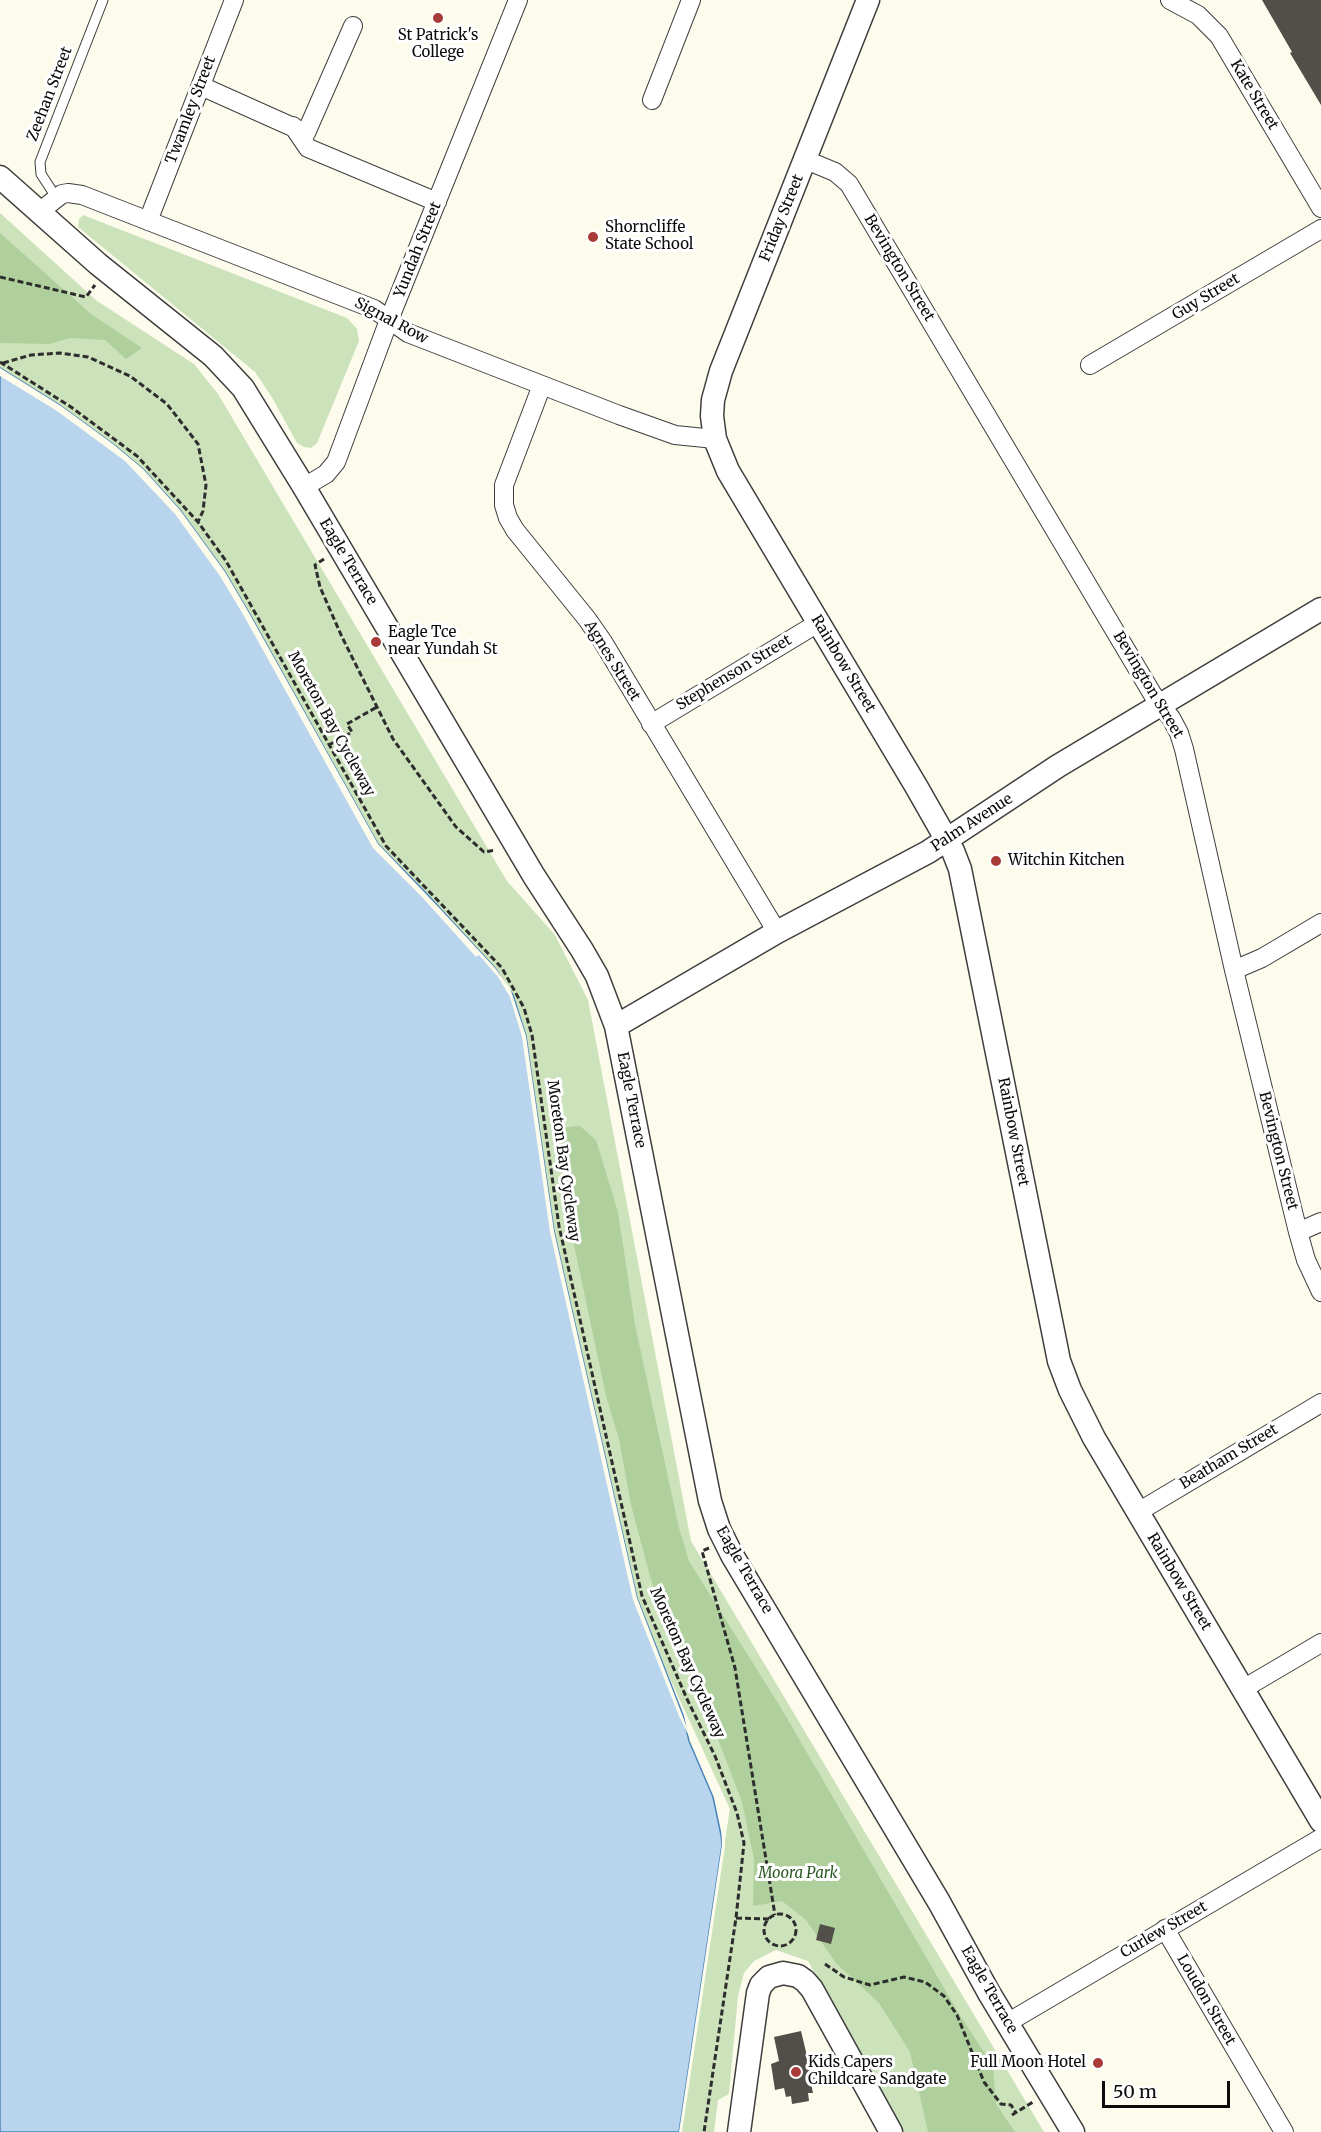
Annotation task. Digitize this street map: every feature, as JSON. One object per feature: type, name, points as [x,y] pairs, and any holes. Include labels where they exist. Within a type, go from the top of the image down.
[{"type":"street","name":"Twamley Street","points":[[148,221],[234,0]]},
{"type":"street","name":"Yundah Street","points":[[304,487],[326,474],[336,462],[389,320],[518,0]]},
{"type":"street","points":[[652,100],[691,0]]},
{"type":"street","name":"Friday Street","points":[[715,439],[712,416],[721,371],[868,0]]},
{"type":"street","name":"Kate Street","points":[[1170,0],[1198,15],[1219,36],[1321,208]]},
{"type":"street","points":[[201,86],[306,132],[353,26]]},
{"type":"street","points":[[293,126],[308,148],[438,202]]},
{"type":"street","name":"Bevington Street","points":[[806,160],[835,171],[849,184],[1175,726],[1184,749],[1234,970],[1298,1232],[1306,1260],[1321,1292]]},
{"type":"street","name":"Eagle Terrace","points":[[0,177],[98,264],[224,366],[252,402],[534,876],[582,950],[603,990],[616,1026],[710,1501],[719,1529],[728,1548],[1073,2132]]},
{"type":"street","name":"Signal Row","points":[[56,197],[75,193],[148,221],[374,309],[408,333],[656,430],[689,437],[715,439]]},
{"type":"street","points":[[39,212],[56,197]]},
{"type":"street","name":"Guy Street","points":[[1090,365],[1321,229]]},
{"type":"street","name":"Agnes Street","points":[[542,386],[504,485],[504,506],[508,518],[515,530],[587,619],[777,932]]},
{"type":"street","name":"Rainbow Street","points":[[715,439],[728,471],[947,840],[963,880],[1059,1361],[1080,1414],[1321,1821]]},
{"type":"street","name":"Palm Avenue","points":[[616,1026],[777,932],[947,840],[1058,766],[1321,609]]},
{"type":"street","name":"Stephenson Street","points":[[651,724],[818,623]]},
{"type":"street","points":[[1234,970],[1262,958],[1321,923]]},
{"type":"street","points":[[1298,1232],[1321,1222]]},
{"type":"street","name":"Beatham Street","points":[[1138,1512],[1321,1402]]},
{"type":"street","points":[[1243,1689],[1321,1642]]},
{"type":"street","name":"Curlew Street","points":[[1007,2023],[1321,1838]]},
{"type":"street","name":"Loudon Street","points":[[1165,1929],[1284,2132]]},
{"type":"street","points":[[739,2132],[756,2004],[761,1985],[775,1974],[798,1976],[805,1981],[891,2132]]},
{"type":"lane","name":"Zeehan Street","points":[[56,197],[41,174],[40,162],[103,0]]},
{"type":"path","points":[[0,277],[86,297],[95,285]]},
{"type":"path","points":[[1,362],[32,355],[60,353],[88,357],[130,376],[167,404],[198,444],[206,484],[203,511],[198,522]]},
{"type":"path","name":"Moreton Bay Cycleway","points":[[1,362],[71,407],[137,456],[198,522],[226,561],[386,846],[477,939],[502,968],[524,1008],[532,1035],[559,1226],[642,1596],[687,1699],[715,1756],[737,1813],[744,1844],[736,1918],[704,2132]]},
{"type":"path","points":[[324,559],[315,565],[320,587],[393,739],[456,827],[484,852],[496,850]]},
{"type":"path","points":[[329,745],[352,732],[347,724],[376,707]]},
{"type":"path","points":[[711,1546],[702,1551],[735,1668],[775,1915]]},
{"type":"path","points":[[775,1915],[787,1916],[795,1925],[795,1937],[786,1946],[773,1945],[768,1941],[764,1929],[770,1918],[775,1915]]},
{"type":"path","points":[[736,1918],[770,1918]]},
{"type":"path","points":[[825,1964],[844,1977],[870,1984],[904,1977],[925,1982],[944,1995],[957,2015],[984,2082],[1001,2104],[1011,2105],[1017,2112]]},
{"type":"path","points":[[1012,2115],[1035,2101]]},
{"type":"green space","name":"Moora Park","points":[[0,213],[97,301],[194,364],[218,394],[507,881],[555,935],[588,1000],[691,1541],[1044,2132],[903,2132],[808,1961],[776,1950],[754,1961],[744,1973],[738,1996],[729,2094],[718,2100],[714,2132],[678,2132],[730,1809],[632,1596],[373,842],[132,462],[61,405],[0,371]]},
{"type":"green space","points":[[83,215],[347,318],[357,329],[359,341],[317,443],[311,448],[297,443],[255,372],[78,227],[79,219]]},
{"type":"green space","points":[[0,233],[91,314],[142,348],[126,359],[105,340],[70,338],[50,344],[0,343]]},
{"type":"green space","points":[[580,1126],[596,1140],[618,1212],[635,1325],[679,1528],[689,1561],[781,1708],[958,2012],[993,2066],[996,2104],[1015,2132],[928,2132],[910,2052],[879,2003],[836,1963],[806,1920],[782,1901],[753,1906],[754,1859],[742,1802],[708,1713],[675,1642],[651,1580],[631,1505],[619,1439],[606,1396],[574,1245],[571,1192],[559,1128]]},
{"type":"water","points":[[0,368],[61,406],[113,444],[143,469],[180,510],[225,572],[378,844],[495,968],[513,995],[526,1036],[554,1231],[637,1598],[683,1715],[689,1741],[713,1797],[721,1835],[722,1845],[679,2132],[0,2132]]},
{"type":"pier","points":[[0,368],[61,406],[113,444],[143,469],[180,510],[225,572],[378,844],[495,968],[510,988],[526,1036],[554,1231],[637,1598],[694,1746],[679,1716],[633,1600],[550,1232],[522,1037],[510,997],[498,977],[479,955],[476,957],[422,897],[373,848],[244,616],[220,576],[175,514],[125,461],[57,411],[0,376]]},
{"type":"pier","points":[[721,1817],[725,1846],[682,2132],[679,2132],[722,1845]]},
{"type":"building","points":[[1262,0],[1321,0],[1321,105],[1290,53],[1292,52]]},
{"type":"building","points":[[820,1924],[835,1928],[831,1944],[816,1940]]},
{"type":"building","name":"Kids Capers Childcare Sandgate","points":[[801,2031],[807,2056],[815,2054],[821,2080],[811,2083],[813,2093],[808,2093],[809,2101],[792,2104],[791,2096],[786,2097],[784,2088],[775,2090],[771,2064],[779,2061],[774,2037]]},
{"type":"place","name":"St Patrick's College","points":[[438,18]]},
{"type":"place","name":"Shorncliffe State School","points":[[593,237]]},
{"type":"place","name":"Eagle Tce near Yundah St","points":[[376,642]]},
{"type":"place","name":"Witchin Kitchen","points":[[996,861]]},
{"type":"place","name":"Full Moon Hotel","points":[[1098,2063]]},
{"type":"place","name":"Kids Capers Childcare Sandgate","points":[[796,2072]]}]
